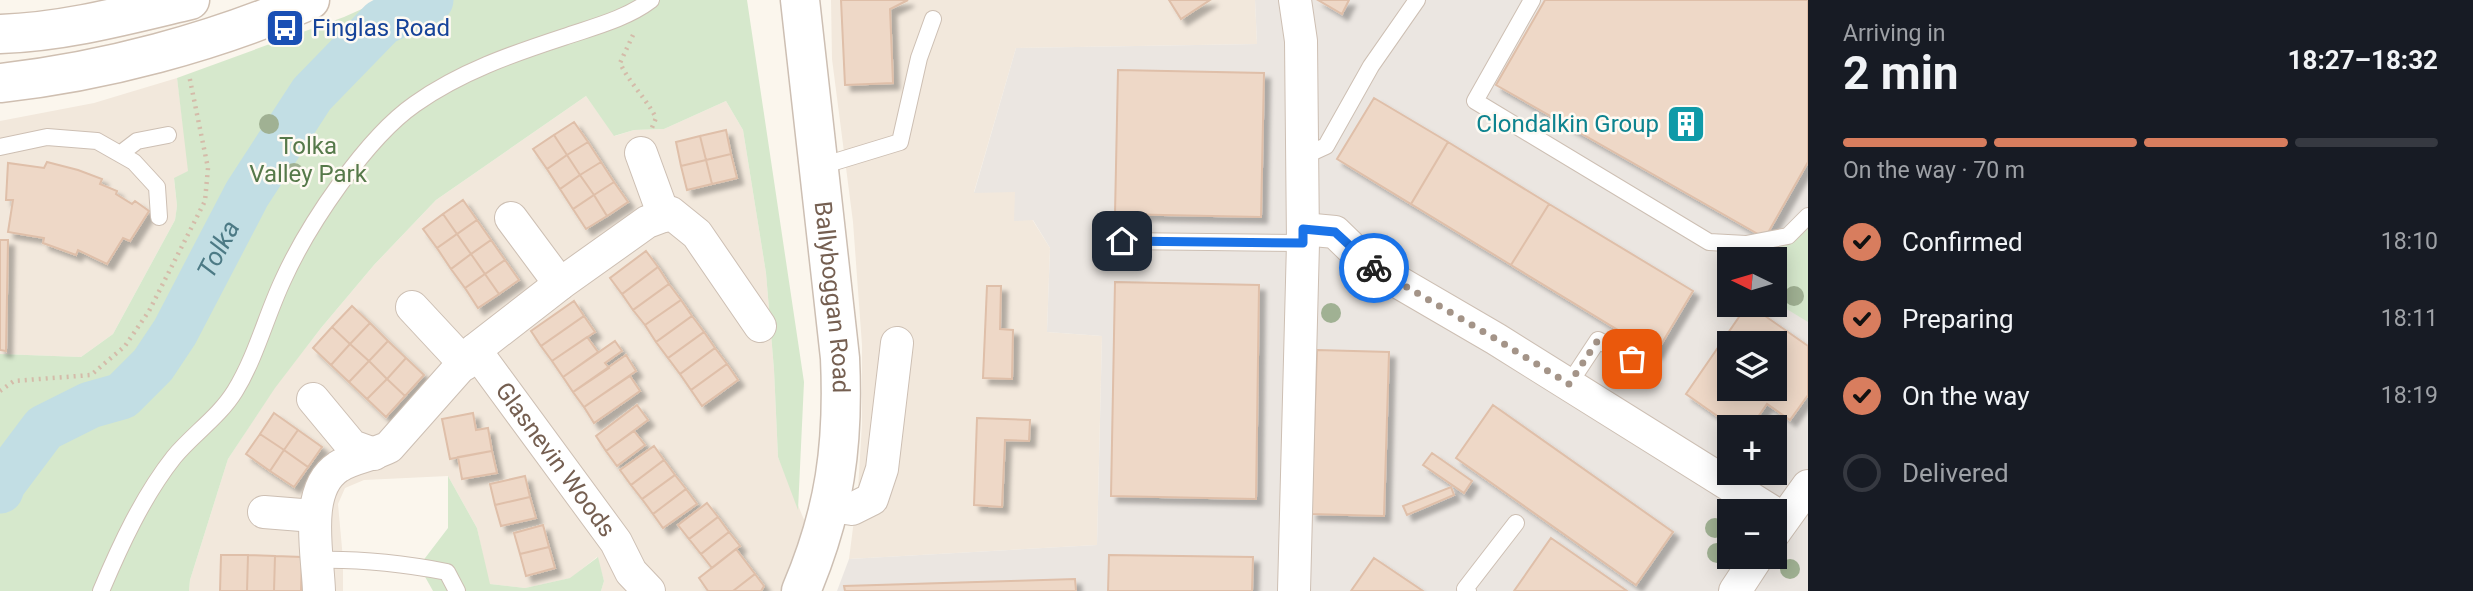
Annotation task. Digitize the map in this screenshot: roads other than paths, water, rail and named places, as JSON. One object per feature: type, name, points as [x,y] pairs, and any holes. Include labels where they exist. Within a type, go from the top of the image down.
[{"type":"street","points":[[0,34],[99,22],[190,0]]},
{"type":"street","points":[[0,83],[58,77],[185,45],[273,16],[310,0]]},
{"type":"street","name":"Ballyboggan Road","points":[[800,0],[841,370],[842,416],[831,506],[817,552],[801,591]]},
{"type":"street","points":[[1294,591],[1303,236],[1301,41],[1295,0]]},
{"type":"street","points":[[641,153],[664,216]]},
{"type":"street","points":[[318,576],[314,516],[322,481],[339,466],[389,447],[470,357],[560,284],[647,222],[671,213],[696,234],[760,326]]},
{"type":"street","points":[[511,218],[560,284]]},
{"type":"street","points":[[1303,236],[1335,232],[1370,265],[1569,384],[1745,499]]},
{"type":"street","name":"Glasnevin Woods","points":[[412,307],[470,357],[616,542],[633,585]]},
{"type":"street","points":[[831,506],[852,509],[872,499],[881,469],[897,343]]},
{"type":"street","points":[[313,400],[352,446],[374,454]]},
{"type":"street","points":[[1787,508],[1808,486]]},
{"type":"street","points":[[264,512],[314,516]]},
{"type":"street","points":[[1735,591],[1749,569]]},
{"type":"lane","points":[[1302,157],[1326,146],[1371,66],[1417,0]]},
{"type":"lane","points":[[1532,0],[1475,101],[1709,242],[1746,244],[1787,236],[1808,216]]},
{"type":"lane","points":[[101,591],[148,495],[173,457],[219,413],[235,392],[304,238],[329,201],[384,131],[413,106],[475,69],[595,27],[650,1]]},
{"type":"lane","points":[[818,167],[900,142],[919,58],[933,19]]},
{"type":"lane","points":[[120,154],[136,141],[168,135]]},
{"type":"lane","points":[[0,147],[47,136],[97,141],[134,162],[157,187],[159,217]]},
{"type":"lane","points":[[1122,241],[1303,236]]},
{"type":"lane","points":[[1569,384],[1598,340],[1649,368]]},
{"type":"lane","points":[[1468,591],[1465,589],[1517,523]]},
{"type":"lane","points":[[318,576],[343,559],[394,564],[447,572],[457,591]]},
{"type":"waterway","name":"Tolka","points":[[0,490],[44,428],[90,405],[122,396],[153,365],[175,332],[247,194],[312,94],[382,22],[430,0]]},
{"type":"place","name":"Finglas Road","points":[[285,28]]},
{"type":"place","name":"Clondalkin Group","points":[[1686,124]]},
{"type":"park label","name":"Tolka Valley Park","points":[[308,160]]}]
